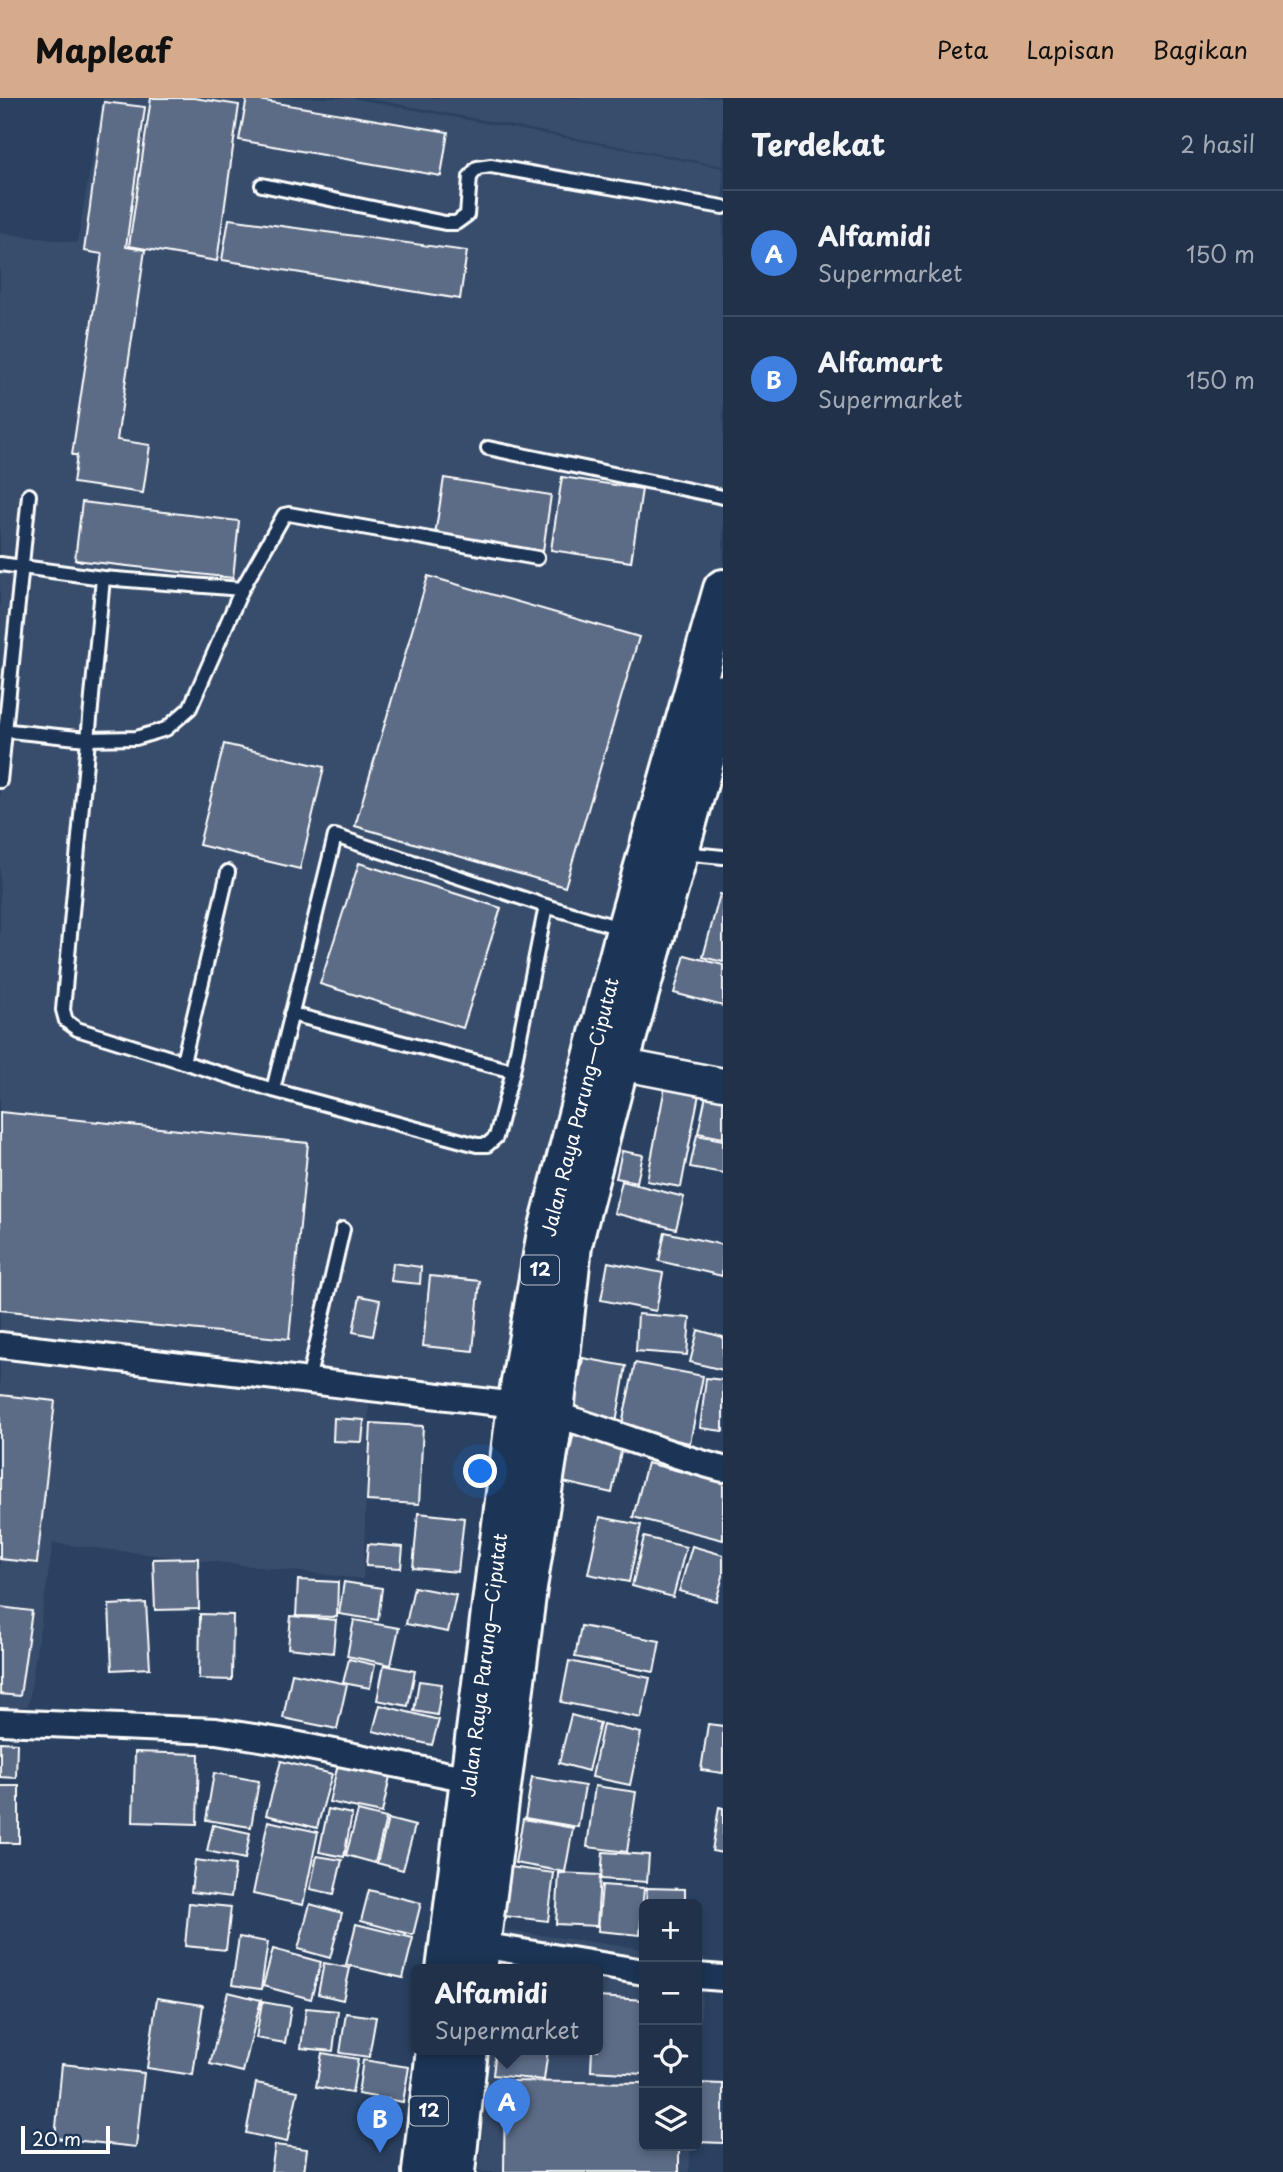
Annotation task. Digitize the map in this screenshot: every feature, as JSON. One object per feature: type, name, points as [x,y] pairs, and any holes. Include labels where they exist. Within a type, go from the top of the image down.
[{"type":"highway","name":"Jalan Raya Parung—Ciputat","points":[[447,1964],[517,1405],[546,1238],[626,930],[723,589]]},
{"type":"highway","name":"Jalan Raya Parung—Ciputat","points":[[479,1957],[527,1588],[554,1413],[572,1245],[619,1064],[723,694]]},
{"type":"highway","name":"12","points":[[422,2172],[435,2055]]},
{"type":"highway","name":"12","points":[[455,2172],[467,2055]]},
{"type":"street","points":[[619,1064],[723,1084]]},
{"type":"street","points":[[0,1345],[517,1405],[554,1413],[723,1469]]},
{"type":"street","points":[[0,1722],[216,1731],[469,1779]]},
{"type":"street","points":[[479,1957],[556,1964]]},
{"type":"street","points":[[603,1968],[639,1972]]},
{"type":"street","points":[[702,1976],[723,1978]]},
{"type":"lane","points":[[262,185],[445,223],[456,223],[467,215],[470,177],[477,168],[491,166],[723,207]]},
{"type":"lane","points":[[488,448],[723,498]]},
{"type":"lane","points":[[0,781],[3,730],[29,495]]},
{"type":"lane","points":[[3,730],[87,739],[136,738],[166,729],[190,708],[242,590],[284,515],[537,558]]},
{"type":"lane","points":[[0,564],[103,578],[242,590]]},
{"type":"lane","points":[[103,578],[64,1010],[66,1021],[77,1029],[273,1090],[477,1145],[487,1145],[496,1137],[513,1071],[546,906]]},
{"type":"lane","points":[[273,1090],[335,836],[626,930]]},
{"type":"lane","points":[[679,853],[723,857]]},
{"type":"lane","points":[[183,1062],[228,872]]},
{"type":"lane","points":[[291,1014],[513,1071]]},
{"type":"lane","points":[[308,1381],[343,1229]]},
{"type":"shaded area","points":[[103,98],[351,98],[723,168],[723,785],[656,765],[500,1398],[370,1377],[363,1579],[53,1543],[28,1706],[0,1708],[0,233],[77,243]]},
{"type":"shaded area","points":[[366,98],[723,98],[723,166],[494,122]]},
{"type":"shaded area","points":[[501,1930],[639,1948],[639,2151],[691,2151],[689,2172],[479,2172],[490,2055],[603,2055],[603,1964],[498,1964]]},
{"type":"shaded area","points":[[702,1957],[705,1957],[702,1999]]},
{"type":"building","points":[[151,98],[194,98],[239,105],[217,261],[129,246]]},
{"type":"building","points":[[247,98],[448,132],[441,176],[239,140]]},
{"type":"building","points":[[104,102],[145,107],[126,247],[145,250],[117,440],[150,445],[143,493],[73,483],[77,455],[72,455],[102,254],[84,251]]},
{"type":"building","points":[[229,219],[467,251],[460,299],[222,260]]},
{"type":"building","points":[[562,477],[642,489],[631,562],[551,550]]},
{"type":"building","points":[[444,478],[551,495],[543,551],[435,535]]},
{"type":"building","points":[[82,502],[239,521],[233,578],[75,560]]},
{"type":"building","points":[[428,576],[639,637],[565,887],[355,826]]},
{"type":"building","points":[[224,744],[324,767],[300,869],[199,845]]},
{"type":"building","points":[[359,863],[501,908],[463,1028],[320,984]]},
{"type":"building","points":[[720,894],[723,895],[723,962],[703,957]]},
{"type":"building","points":[[685,955],[723,965],[723,1006],[674,993]]},
{"type":"building","points":[[665,1087],[699,1094],[681,1187],[647,1181]]},
{"type":"building","points":[[706,1095],[723,1098],[723,1138],[698,1133]]},
{"type":"building","points":[[0,1112],[308,1143],[289,1339],[0,1310]]},
{"type":"building","points":[[697,1135],[723,1140],[723,1173],[690,1167]]},
{"type":"building","points":[[622,1151],[643,1155],[637,1182],[616,1178]]},
{"type":"building","points":[[622,1181],[684,1197],[676,1229],[614,1213]]},
{"type":"building","points":[[665,1232],[723,1245],[722,1276],[659,1261]]},
{"type":"building","points":[[608,1262],[663,1273],[656,1311],[601,1300]]},
{"type":"building","points":[[393,1263],[421,1267],[420,1284],[391,1281]]},
{"type":"building","points":[[430,1276],[480,1281],[473,1351],[423,1346]]},
{"type":"building","points":[[360,1296],[380,1300],[373,1336],[353,1332]]},
{"type":"building","points":[[638,1314],[690,1318],[687,1355],[636,1351]]},
{"type":"building","points":[[698,1330],[723,1337],[723,1370],[690,1362]]},
{"type":"building","points":[[583,1358],[626,1366],[616,1423],[572,1415]]},
{"type":"building","points":[[635,1363],[703,1376],[690,1443],[621,1429]]},
{"type":"building","points":[[706,1378],[723,1380],[723,1431],[700,1428]]},
{"type":"building","points":[[0,1395],[55,1401],[37,1563],[0,1559]]},
{"type":"building","points":[[334,1418],[364,1420],[362,1442],[333,1441]]},
{"type":"building","points":[[371,1423],[423,1426],[419,1504],[367,1501]]},
{"type":"building","points":[[574,1432],[623,1442],[612,1493],[563,1482]]},
{"type":"building","points":[[647,1463],[723,1482],[723,1540],[633,1517]]},
{"type":"building","points":[[418,1513],[464,1518],[458,1572],[413,1568]]},
{"type":"building","points":[[600,1517],[641,1525],[629,1582],[588,1574]]},
{"type":"building","points":[[644,1537],[686,1547],[673,1597],[632,1586]]},
{"type":"building","points":[[368,1544],[403,1547],[401,1568],[366,1566]]},
{"type":"building","points":[[692,1546],[723,1555],[723,1576],[716,1601],[679,1591]]},
{"type":"building","points":[[198,1558],[199,1609],[155,1610],[153,1559]]},
{"type":"building","points":[[298,1580],[338,1582],[337,1617],[296,1616]]},
{"type":"building","points":[[344,1582],[382,1588],[378,1620],[339,1614]]},
{"type":"building","points":[[414,1587],[456,1595],[448,1632],[406,1624]]},
{"type":"building","points":[[146,1603],[150,1668],[112,1670],[109,1605]]},
{"type":"building","points":[[0,1607],[32,1611],[20,1696],[0,1694]]},
{"type":"building","points":[[200,1614],[233,1615],[232,1680],[199,1679]]},
{"type":"building","points":[[291,1616],[336,1620],[333,1653],[288,1648]]},
{"type":"building","points":[[354,1620],[399,1628],[391,1665],[347,1656]]},
{"type":"building","points":[[581,1626],[660,1641],[654,1672],[575,1657]]},
{"type":"building","points":[[349,1659],[375,1665],[370,1688],[343,1683]]},
{"type":"building","points":[[569,1661],[650,1678],[641,1718],[561,1702]]},
{"type":"building","points":[[384,1665],[415,1671],[408,1706],[377,1700]]},
{"type":"building","points":[[292,1673],[347,1684],[337,1729],[283,1718]]},
{"type":"building","points":[[419,1681],[442,1684],[437,1715],[414,1711]]},
{"type":"building","points":[[380,1705],[439,1720],[432,1745],[373,1731]]},
{"type":"building","points":[[571,1715],[600,1723],[588,1771],[559,1763]]},
{"type":"building","points":[[603,1724],[641,1733],[630,1785],[592,1777]]},
{"type":"building","points":[[708,1724],[723,1726],[723,1773],[701,1770]]},
{"type":"building","points":[[0,1742],[17,1743],[16,1778],[0,1777]]},
{"type":"building","points":[[135,1752],[199,1754],[197,1824],[133,1822]]},
{"type":"building","points":[[340,1756],[392,1767],[382,1813],[329,1802]]},
{"type":"building","points":[[281,1761],[332,1774],[317,1828],[266,1815]]},
{"type":"building","points":[[214,1773],[259,1781],[251,1827],[206,1820]]},
{"type":"building","points":[[532,1777],[585,1786],[578,1827],[525,1818]]},
{"type":"building","points":[[0,1786],[19,1786],[19,1843],[0,1843]]},
{"type":"building","points":[[595,1786],[636,1792],[627,1852],[587,1847]]},
{"type":"building","points":[[719,1807],[723,1808],[723,1853],[712,1851]]},
{"type":"building","points":[[328,1809],[352,1814],[344,1857],[319,1852]]},
{"type":"building","points":[[358,1811],[386,1818],[375,1863],[346,1855]]},
{"type":"building","points":[[388,1819],[415,1826],[403,1870],[377,1863]]},
{"type":"building","points":[[523,1819],[573,1828],[565,1872],[515,1863]]},
{"type":"building","points":[[268,1821],[318,1832],[303,1905],[253,1894]]},
{"type":"building","points":[[213,1825],[250,1833],[245,1859],[207,1851]]},
{"type":"building","points":[[603,1852],[649,1855],[647,1882],[601,1879]]},
{"type":"building","points":[[317,1856],[342,1860],[334,1894],[310,1889]]},
{"type":"building","points":[[195,1860],[235,1865],[231,1897],[191,1892]]},
{"type":"building","points":[[510,1867],[554,1873],[548,1921],[504,1916]]},
{"type":"building","points":[[559,1873],[600,1875],[597,1926],[556,1924]]},
{"type":"building","points":[[602,1885],[644,1888],[643,1899],[639,1899],[639,1935],[598,1931]]},
{"type":"building","points":[[647,1888],[685,1889],[685,1899],[646,1899]]},
{"type":"building","points":[[369,1890],[421,1903],[413,1935],[361,1921]]},
{"type":"building","points":[[189,1903],[231,1907],[226,1950],[185,1946]]},
{"type":"building","points":[[310,1904],[342,1913],[330,1958],[298,1949]]},
{"type":"building","points":[[356,1924],[413,1938],[403,1978],[346,1965]]},
{"type":"building","points":[[239,1937],[268,1942],[261,1989],[232,1985]]},
{"type":"building","points":[[273,1949],[321,1962],[311,1999],[263,1986]]},
{"type":"building","points":[[324,1963],[350,1968],[343,2000],[318,1994]]},
{"type":"building","points":[[228,1992],[261,2000],[243,2072],[210,2064]]},
{"type":"building","points":[[603,1997],[639,2000],[639,2074],[591,2071],[592,2055],[603,2055]]},
{"type":"building","points":[[157,1998],[203,2005],[193,2075],[147,2068]]},
{"type":"building","points":[[262,2002],[291,2007],[285,2043],[256,2038]]},
{"type":"building","points":[[306,2008],[338,2011],[333,2051],[301,2048]]},
{"type":"building","points":[[346,2013],[376,2017],[369,2057],[340,2053]]},
{"type":"building","points":[[322,2053],[358,2059],[352,2093],[316,2087]]},
{"type":"building","points":[[495,2055],[547,2055],[544,2080],[493,2075]]},
{"type":"building","points":[[363,2060],[409,2067],[403,2102],[358,2094]]},
{"type":"building","points":[[62,2064],[144,2073],[136,2147],[55,2138]]},
{"type":"building","points":[[505,2081],[639,2083],[639,2151],[679,2151],[679,2172],[504,2172]]},
{"type":"building","points":[[256,2083],[298,2091],[287,2142],[246,2133]]},
{"type":"building","points":[[702,2083],[723,2084],[723,2143],[702,2142]]},
{"type":"building","points":[[275,2145],[307,2149],[304,2172],[271,2172]]},
{"type":"place","name":"Alfamidi","points":[[507,2136]]},
{"type":"place","name":"Alfamart","points":[[380,2153]]}]
